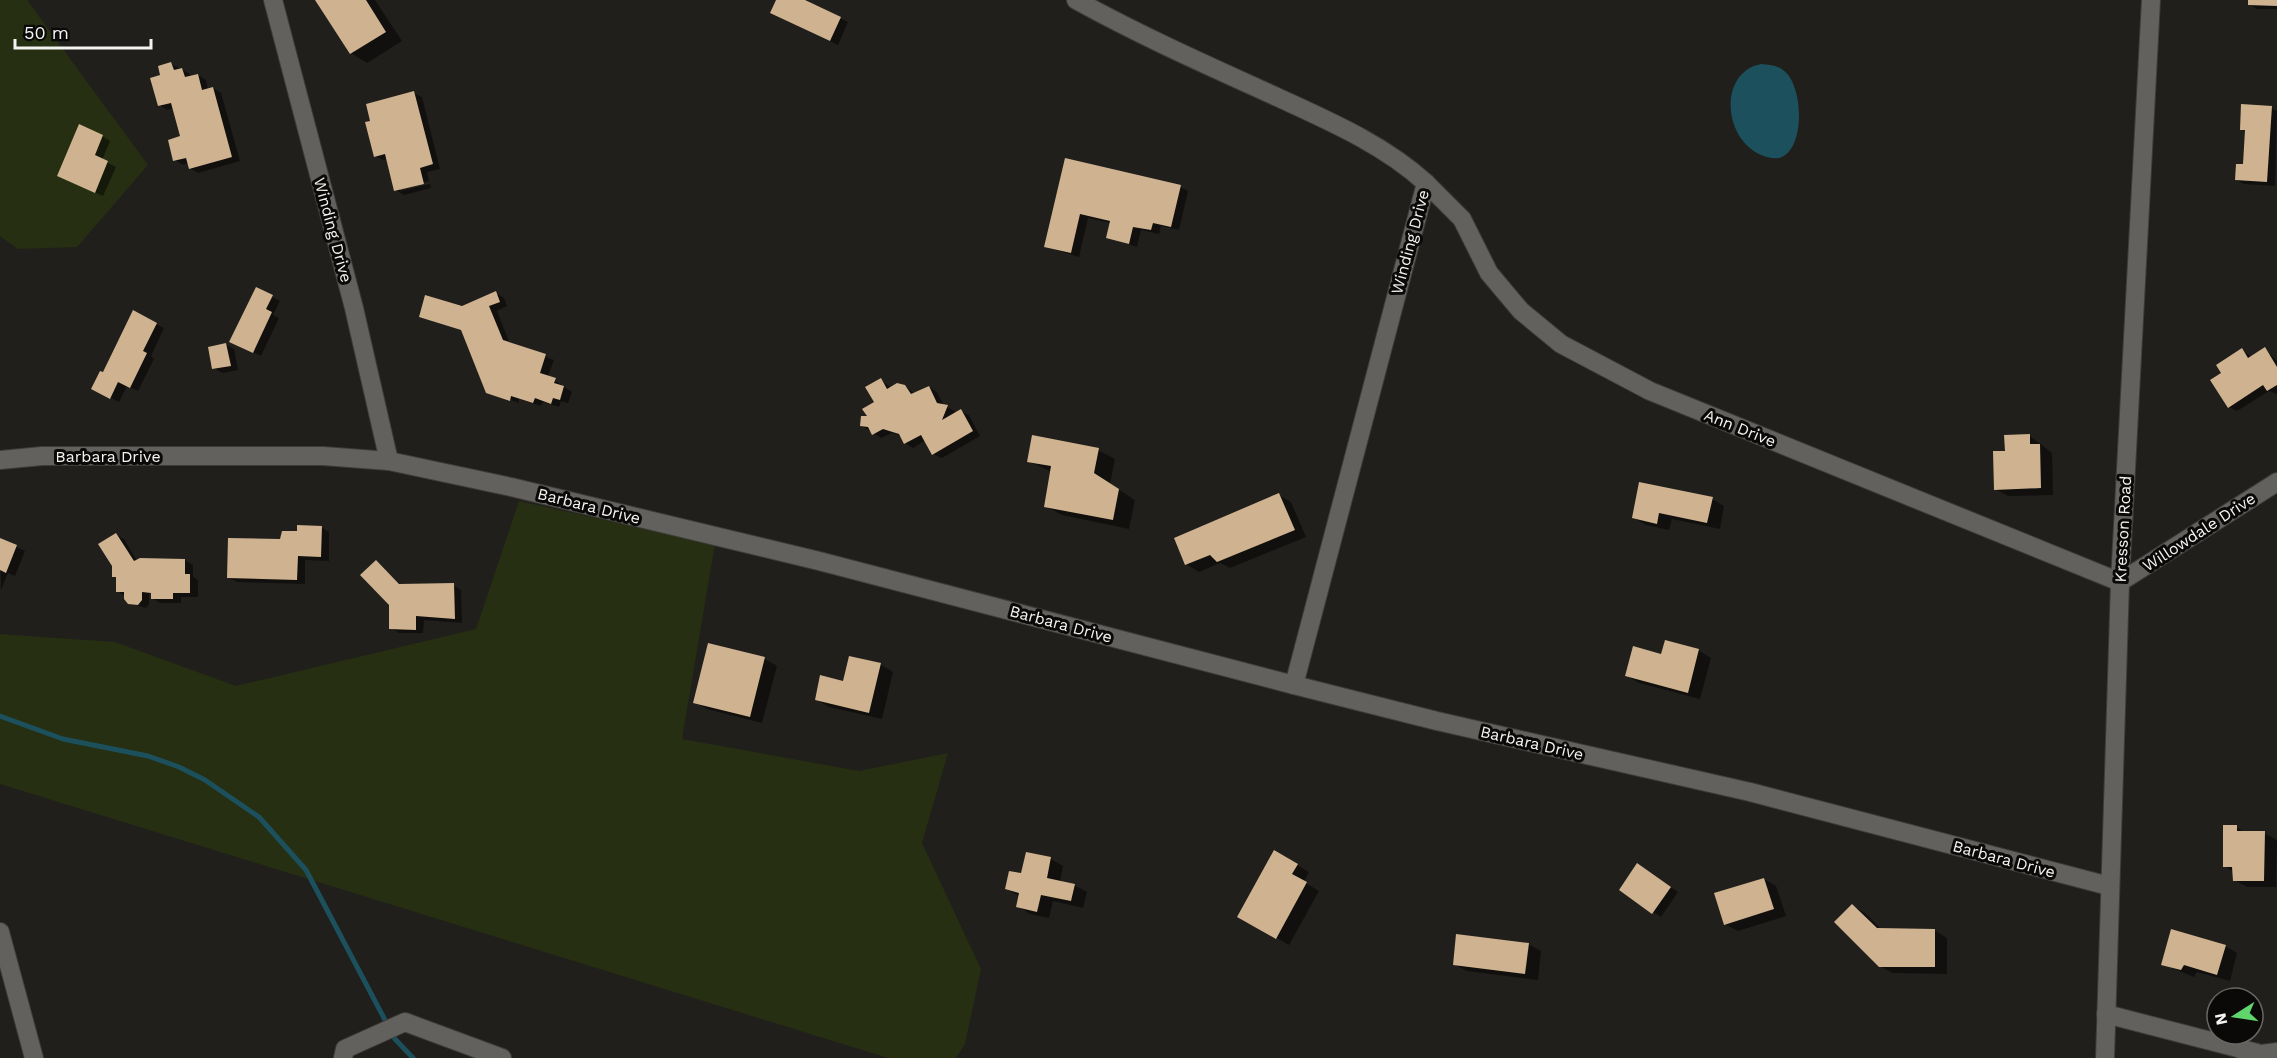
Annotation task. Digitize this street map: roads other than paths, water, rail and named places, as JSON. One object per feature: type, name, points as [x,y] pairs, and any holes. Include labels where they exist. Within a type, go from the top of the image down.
[{"type":"street","name":"Winding Drive","points":[[273,0],[352,299],[389,461]]},
{"type":"street","name":"Winding Drive","points":[[1076,0],[1123,26],[1354,133],[1413,171],[1426,183],[1294,685]]},
{"type":"street","name":"Kresson Road","points":[[2105,1058],[2120,582],[2151,0]]},
{"type":"street","name":"Ann Drive","points":[[1426,183],[1462,219],[1489,273],[1521,311],[1561,344],[1650,392],[2120,582]]},
{"type":"street","name":"Barbara Drive","points":[[0,460],[53,456],[323,456],[389,461],[511,487],[819,561],[1294,685],[1455,725],[1750,792],[2109,886]]},
{"type":"street","name":"Willowdale Drive","points":[[2120,582],[2277,482]]},
{"type":"street","points":[[0,932],[34,1058]]},
{"type":"street","points":[[2106,1014],[2249,1055],[2277,1052]]},
{"type":"street","points":[[343,1058],[345,1049],[405,1022],[502,1058]]},
{"type":"water","points":[[1761,64],[1776,66],[1783,70],[1790,78],[1798,102],[1798,131],[1794,143],[1788,153],[1779,158],[1763,156],[1748,147],[1733,121],[1732,92],[1738,79],[1747,70]]},
{"type":"waterway","points":[[0,716],[63,739],[148,756],[179,767],[205,780],[259,817],[306,870],[395,1039],[413,1058]]}]
